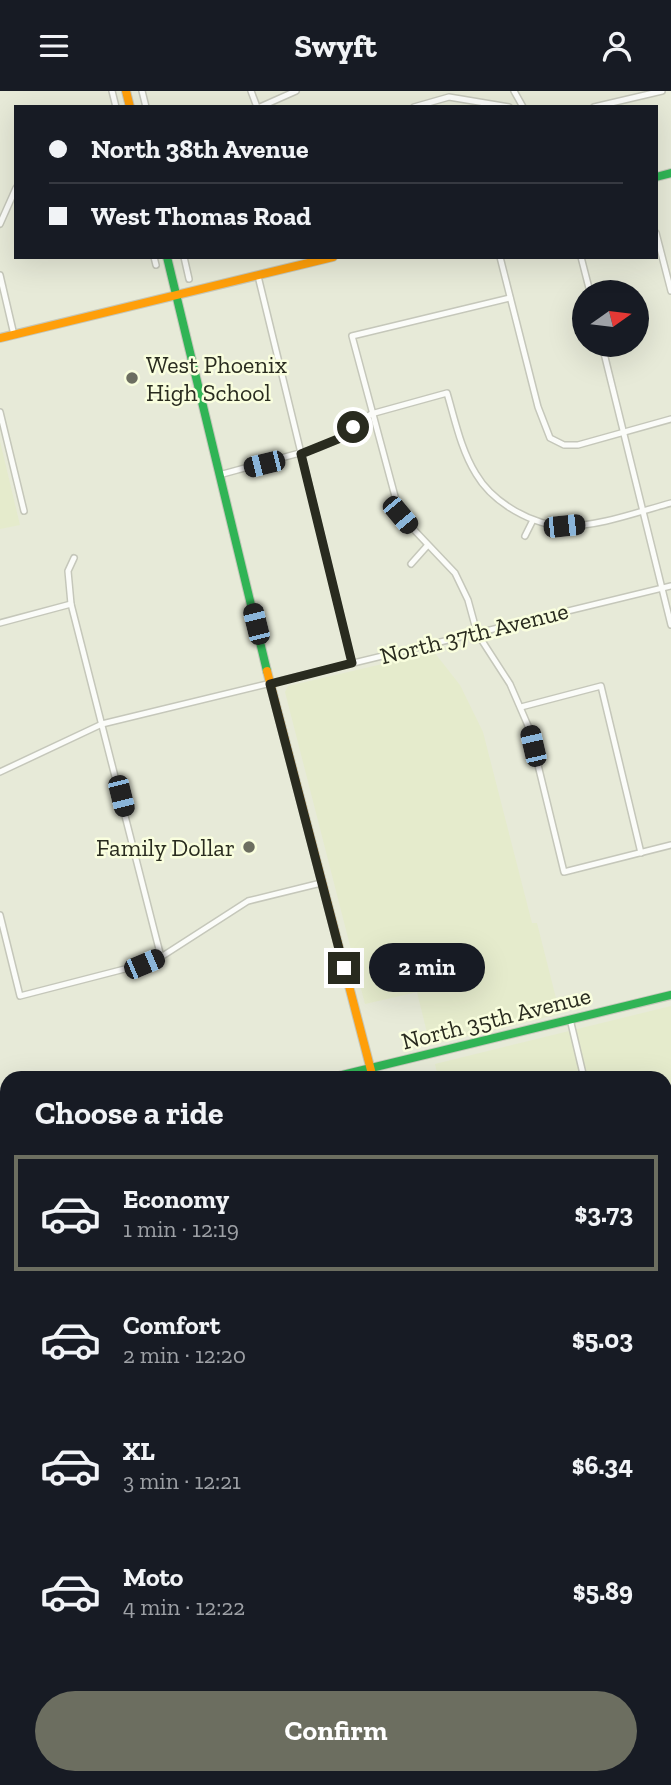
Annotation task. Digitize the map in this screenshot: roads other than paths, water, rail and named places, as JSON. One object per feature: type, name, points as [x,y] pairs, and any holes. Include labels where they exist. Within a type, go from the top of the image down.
[{"type":"main road","points":[[167,259],[270,684],[371,1071]]},
{"type":"main road","points":[[0,338],[325,259]]},
{"type":"main road","name":"North 35th Avenue","points":[[358,1071],[671,995]]},
{"type":"street","points":[[264,105],[296,91]]},
{"type":"street","points":[[602,105],[662,91]]},
{"type":"street","points":[[421,105],[449,97],[497,105]]},
{"type":"street","points":[[0,224],[14,193]]},
{"type":"street","points":[[9,206],[14,208]]},
{"type":"street","points":[[658,240],[671,292]]},
{"type":"street","points":[[663,259],[671,257]]},
{"type":"street","points":[[154,259],[156,265]]},
{"type":"street","points":[[184,259],[189,279]]},
{"type":"street","points":[[500,259],[538,407],[550,438],[564,445],[578,445],[671,419]]},
{"type":"street","points":[[582,259],[587,280]]},
{"type":"street","points":[[0,275],[14,335]]},
{"type":"street","points":[[258,276],[352,663]]},
{"type":"street","points":[[510,298],[352,336],[400,515],[455,573],[468,600],[478,633],[498,662],[521,707],[529,728],[564,872],[671,845]]},
{"type":"street","points":[[605,357],[671,625]]},
{"type":"street","points":[[219,475],[301,454],[338,439],[371,414],[447,393],[461,441],[476,476],[502,502],[533,520],[564,526],[593,523],[671,503]]},
{"type":"street","points":[[0,412],[24,511]]},
{"type":"street","points":[[525,536],[533,520]]},
{"type":"street","points":[[411,564],[427,546]]},
{"type":"street","points":[[74,558],[68,571],[72,604],[161,957]]},
{"type":"street","name":"North 37th Avenue","points":[[0,772],[102,724],[671,586]]},
{"type":"street","points":[[0,623],[72,604]]},
{"type":"street","points":[[521,707],[600,686],[641,853]]},
{"type":"street","points":[[0,915],[20,996],[161,957],[248,901],[321,883]]},
{"type":"street","points":[[570,1019],[582,1071]]},
{"type":"place","name":"West Phoenix High School","points":[[132,378]]},
{"type":"place","name":"Family Dollar","points":[[249,847]]}]
